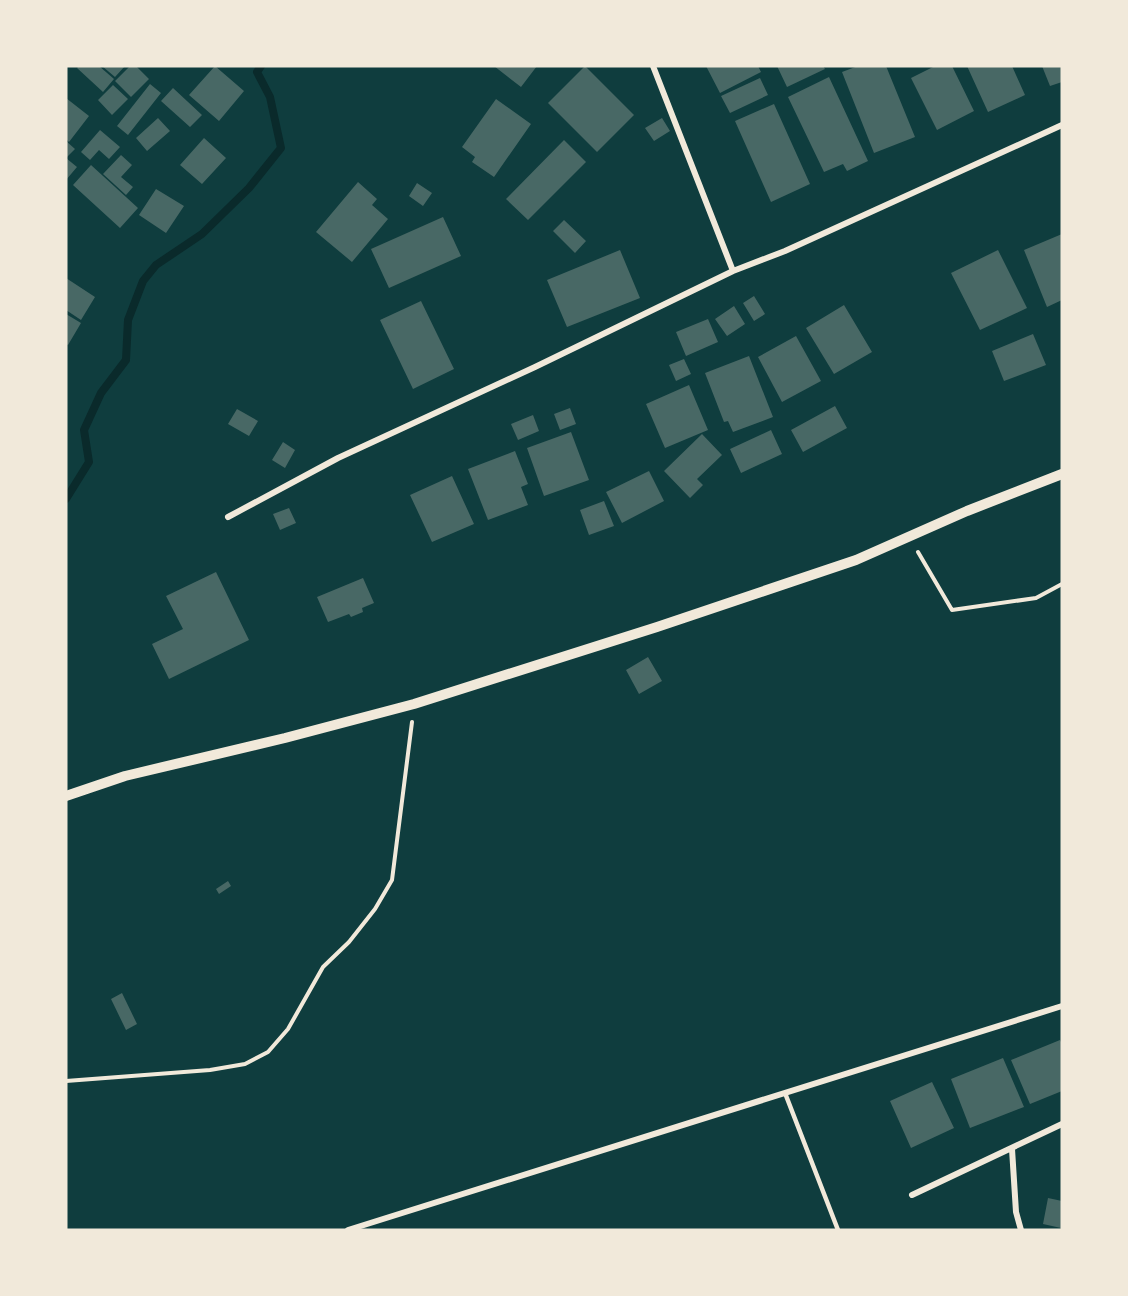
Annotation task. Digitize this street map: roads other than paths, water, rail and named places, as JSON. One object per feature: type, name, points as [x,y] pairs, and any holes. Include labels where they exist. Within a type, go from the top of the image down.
[{"type":"street","points":[[653,66],[733,271]]},
{"type":"street","points":[[228,517],[339,458],[535,367],[733,271],[785,251],[1062,125]]},
{"type":"street","points":[[66,796],[125,776],[285,738],[414,704],[657,627],[856,561],[967,511],[1062,474]]},
{"type":"street","points":[[348,1230],[1062,1006]]},
{"type":"street","points":[[912,1195],[1062,1124]]},
{"type":"street","points":[[1012,1149],[1016,1212],[1021,1230]]},
{"type":"lane","points":[[785,1093],[838,1230]]},
{"type":"waterway","points":[[66,499],[89,462],[84,430],[101,393],[126,360],[128,320],[143,281],[156,265],[202,234],[249,188],[281,148],[270,97],[257,72],[261,66]]}]
